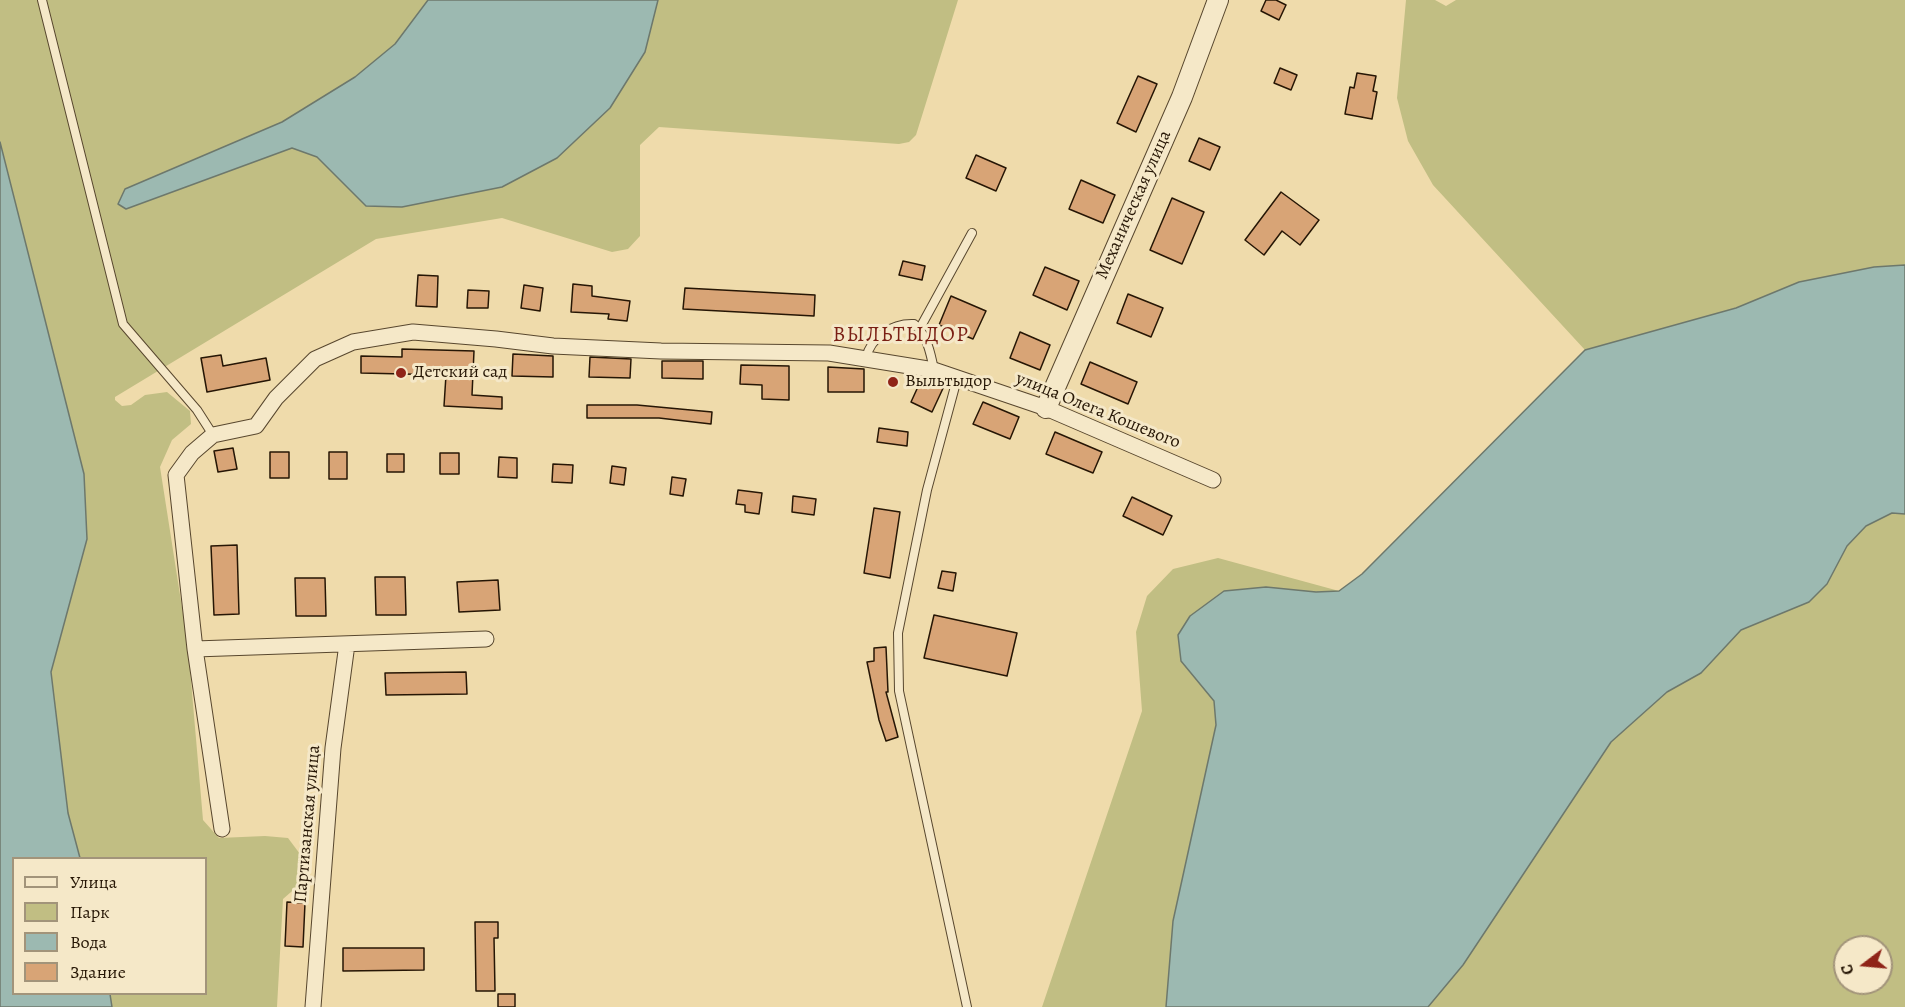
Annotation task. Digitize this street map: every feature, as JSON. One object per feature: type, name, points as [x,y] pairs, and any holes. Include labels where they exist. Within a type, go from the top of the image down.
[{"type":"street","name":"Механическая улица","points":[[1046,408],[1182,97],[1218,0]]},
{"type":"street","name":"улица Олега Кошевого","points":[[213,435],[256,426],[276,398],[315,359],[353,342],[413,332],[553,346],[661,351],[829,353],[934,370],[1046,408],[1213,480]]},
{"type":"street","points":[[213,435],[192,453],[176,475],[195,649],[222,829]]},
{"type":"street","points":[[195,649],[486,639]]},
{"type":"street","name":"Партизанская улица","points":[[313,1007],[333,748],[347,644]]},
{"type":"lane","points":[[42,0],[123,324],[197,410],[213,435]]},
{"type":"lane","points":[[920,328],[972,233]]},
{"type":"lane","points":[[866,358],[869,346],[892,327],[914,324],[920,328],[925,338],[934,370]]},
{"type":"lane","points":[[957,379],[927,490],[898,633],[899,691],[967,1007]]},
{"type":"green space","points":[[0,0],[428,0],[395,44],[355,77],[282,122],[125,189],[126,209],[292,148],[317,157],[366,206],[645,52],[658,0],[958,0],[916,135],[909,142],[899,144],[659,127],[640,145],[640,236],[628,249],[612,252],[502,218],[376,239],[115,397],[115,400],[122,406],[131,405],[145,395],[167,392],[190,411],[191,424],[172,440],[160,467],[188,646],[203,820],[219,838],[265,836],[288,838],[303,858],[299,885],[283,899],[277,1007],[112,1007],[110,995],[207,995],[207,857],[80,857],[68,813],[51,672],[87,539],[84,474],[0,142]]},
{"type":"green space","points":[[1406,0],[1435,0],[1446,6],[1456,0],[1905,0],[1905,265],[1874,267],[1799,282],[1736,308],[1585,350],[1433,185],[1408,141],[1397,98]]},
{"type":"green space","points":[[1892,513],[1905,514],[1905,1007],[1428,1007],[1463,965],[1611,742],[1667,692],[1701,673],[1741,630],[1809,601],[1827,584],[1847,546],[1866,526]]},
{"type":"green space","points":[[1218,558],[1339,591],[1316,592],[1181,661],[1214,701],[1216,725],[1173,921],[1166,1007],[1042,1007],[1142,711],[1136,632],[1147,596],[1173,569]]},
{"type":"water","points":[[428,0],[658,0],[645,52],[610,108],[557,158],[502,187],[402,207],[366,206],[317,157],[292,148],[126,209],[118,204],[125,189],[282,122],[355,77],[395,44]]},
{"type":"water","points":[[0,142],[84,474],[87,539],[51,672],[68,813],[80,857],[12,857],[12,995],[110,995],[112,1007],[0,1007]]},
{"type":"water","points":[[1905,265],[1905,514],[1892,513],[1866,526],[1847,546],[1827,584],[1809,602],[1741,630],[1701,673],[1667,692],[1611,742],[1463,965],[1428,1007],[1166,1007],[1173,921],[1216,725],[1214,701],[1181,661],[1178,635],[1190,616],[1224,591],[1266,587],[1316,592],[1339,591],[1362,574],[1585,350],[1736,308],[1799,282],[1874,267]]},
{"type":"building","points":[[1266,0],[1276,0],[1286,5],[1279,20],[1261,11]]},
{"type":"building","points":[[1280,68],[1297,75],[1291,90],[1274,83]]},
{"type":"building","points":[[1357,73],[1376,76],[1373,91],[1377,92],[1372,119],[1345,114],[1350,87],[1354,88]]},
{"type":"building","points":[[1138,76],[1157,84],[1136,132],[1117,123]]},
{"type":"building","points":[[1199,138],[1220,147],[1210,170],[1189,161]]},
{"type":"building","points":[[976,155],[1006,168],[996,191],[966,178]]},
{"type":"building","points":[[1081,180],[1115,195],[1103,223],[1069,209]]},
{"type":"building","points":[[1281,192],[1319,220],[1300,245],[1282,231],[1264,255],[1245,240]]},
{"type":"building","points":[[1172,198],[1204,212],[1182,264],[1150,250]]},
{"type":"building","points":[[903,261],[925,266],[922,280],[899,275]]},
{"type":"building","points":[[1045,267],[1079,281],[1067,310],[1033,295]]},
{"type":"building","points":[[418,275],[438,276],[437,307],[416,306]]},
{"type":"building","points":[[573,284],[592,286],[592,296],[630,301],[627,321],[608,319],[609,314],[571,312]]},
{"type":"building","points":[[524,285],[543,288],[540,311],[521,308]]},
{"type":"building","points":[[685,288],[815,295],[814,316],[683,309]]},
{"type":"building","points":[[468,290],[489,291],[488,308],[467,308]]},
{"type":"building","points":[[1128,294],[1163,308],[1151,337],[1117,323]]},
{"type":"building","points":[[951,296],[986,311],[973,339],[939,325]]},
{"type":"building","points":[[1020,332],[1050,345],[1040,370],[1010,358]]},
{"type":"building","points":[[402,349],[474,351],[472,395],[502,397],[502,409],[444,406],[446,375],[361,373],[361,356],[402,357]]},
{"type":"building","points":[[513,354],[553,356],[553,377],[512,376]]},
{"type":"building","points":[[221,355],[223,366],[266,358],[270,380],[207,392],[201,358]]},
{"type":"building","points":[[590,357],[631,359],[630,378],[589,377]]},
{"type":"building","points":[[662,361],[703,361],[703,379],[662,378]]},
{"type":"building","points":[[1090,362],[1137,382],[1128,404],[1081,384]]},
{"type":"building","points":[[741,365],[789,366],[789,400],[762,399],[762,385],[740,384]]},
{"type":"building","points":[[828,367],[864,369],[864,392],[828,392]]},
{"type":"building","points":[[922,378],[945,384],[932,412],[911,402]]},
{"type":"building","points":[[983,402],[1019,417],[1010,439],[973,424]]},
{"type":"building","points":[[587,405],[637,405],[712,412],[711,424],[659,418],[587,418]]},
{"type":"building","points":[[879,428],[908,432],[907,446],[877,442]]},
{"type":"building","points":[[1055,432],[1102,452],[1093,473],[1046,454]]},
{"type":"building","points":[[233,448],[237,469],[218,472],[214,451]]},
{"type":"building","points":[[270,452],[289,452],[289,478],[270,478]]},
{"type":"building","points":[[329,452],[347,452],[347,479],[329,479]]},
{"type":"building","points":[[440,453],[459,453],[459,474],[440,474]]},
{"type":"building","points":[[387,454],[404,454],[404,472],[387,472]]},
{"type":"building","points":[[499,457],[517,458],[517,478],[498,477]]},
{"type":"building","points":[[553,464],[573,465],[572,483],[552,482]]},
{"type":"building","points":[[612,466],[626,468],[624,485],[610,483]]},
{"type":"building","points":[[672,477],[686,479],[683,496],[670,494]]},
{"type":"building","points":[[738,490],[762,493],[759,514],[745,512],[745,505],[736,504]]},
{"type":"building","points":[[793,496],[816,499],[814,515],[792,512]]},
{"type":"building","points":[[1132,497],[1172,516],[1163,535],[1123,516]]},
{"type":"building","points":[[874,508],[900,512],[890,578],[864,573]]},
{"type":"building","points":[[237,545],[239,614],[214,615],[211,546]]},
{"type":"building","points":[[942,571],[956,573],[953,591],[938,588]]},
{"type":"building","points":[[375,577],[405,577],[406,615],[376,615]]},
{"type":"building","points":[[295,578],[325,578],[326,616],[296,616]]},
{"type":"building","points":[[498,580],[500,610],[459,612],[457,582]]},
{"type":"building","points":[[934,615],[1017,633],[1007,676],[924,658]]},
{"type":"building","points":[[886,647],[888,692],[886,692],[898,737],[886,741],[879,720],[867,662],[874,661],[874,648]]},
{"type":"building","points":[[466,672],[467,694],[386,695],[385,673]]},
{"type":"building","points":[[287,902],[305,903],[303,947],[285,946]]},
{"type":"building","points":[[475,922],[498,922],[498,938],[494,938],[495,991],[476,991]]},
{"type":"building","points":[[343,948],[424,948],[424,970],[343,971]]},
{"type":"building","points":[[498,994],[515,994],[515,1007],[498,1007]]},
{"type":"place","name":"Детский сад","points":[[401,373]]},
{"type":"place","name":"Выльтыдор","points":[[893,382]]},
{"type":"district","name":"ВЫЛЬТЫДОР","points":[[901,336]]}]
